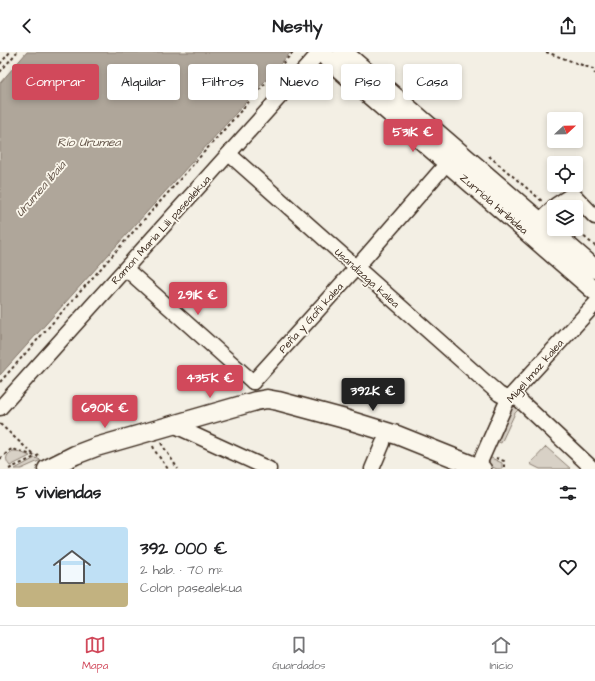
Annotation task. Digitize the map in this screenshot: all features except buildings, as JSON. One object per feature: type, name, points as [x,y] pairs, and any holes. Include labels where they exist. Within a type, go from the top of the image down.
[{"type":"main road","name":"Zurriola hiribidea","points":[[322,52],[447,163],[595,269]]},
{"type":"main road","name":"Zurriola hiribidea","points":[[343,52],[533,226],[595,291]]},
{"type":"main road","points":[[43,463],[256,401],[267,400],[278,401],[345,419],[397,435],[479,468]]},
{"type":"street","name":"Ramon Maria Lili pasealekua","points":[[0,408],[322,52]]},
{"type":"street","name":"Usandizaga kalea","points":[[229,154],[496,391],[510,396],[592,469]]},
{"type":"street","name":"Peña y Goñi kalea","points":[[253,382],[356,268],[447,163]]},
{"type":"street","points":[[533,226],[556,205],[573,194],[595,217]]},
{"type":"street","points":[[126,269],[253,382],[256,401]]},
{"type":"street","name":"Migel Imaz kalea","points":[[479,468],[510,396],[595,304]]},
{"type":"street","points":[[173,425],[269,469]]},
{"type":"street","points":[[372,469],[383,443]]},
{"type":"path","points":[[0,64],[10,52]]},
{"type":"path","points":[[0,72],[17,52]]},
{"type":"path","points":[[0,382],[293,52]]},
{"type":"path","points":[[546,52],[593,69],[595,74]]},
{"type":"path","points":[[207,148],[210,151]]},
{"type":"path","points":[[583,236],[595,246]]},
{"type":"path","points":[[121,245],[124,248]]},
{"type":"path","points":[[104,264],[107,267]]},
{"type":"path","points":[[0,423],[43,463]]},
{"type":"path","points":[[160,442],[178,469]]},
{"type":"path","points":[[9,469],[43,463]]},
{"type":"shaded area","points":[[517,403],[521,407],[515,413],[501,443],[496,441],[511,408]]},
{"type":"shaded area","points":[[546,447],[571,469],[540,469],[530,464]]},
{"type":"shaded area","points":[[13,451],[30,456],[10,466],[7,462],[7,456]]},
{"type":"shaded area","points":[[489,457],[502,463],[502,469],[497,469],[490,466],[488,460]]},
{"type":"shaded area","points":[[35,458],[41,460],[21,469],[15,469]]},
{"type":"water","name":"Río Urumea","points":[[27,52],[291,52],[280,64],[266,64],[266,80],[258,89],[258,64],[188,64],[188,100],[248,100],[0,375],[0,83],[12,69],[12,100],[99,100],[99,64],[17,64]]},
{"type":"water label","name":"Urumea ibaia","points":[[41,189]]}]
